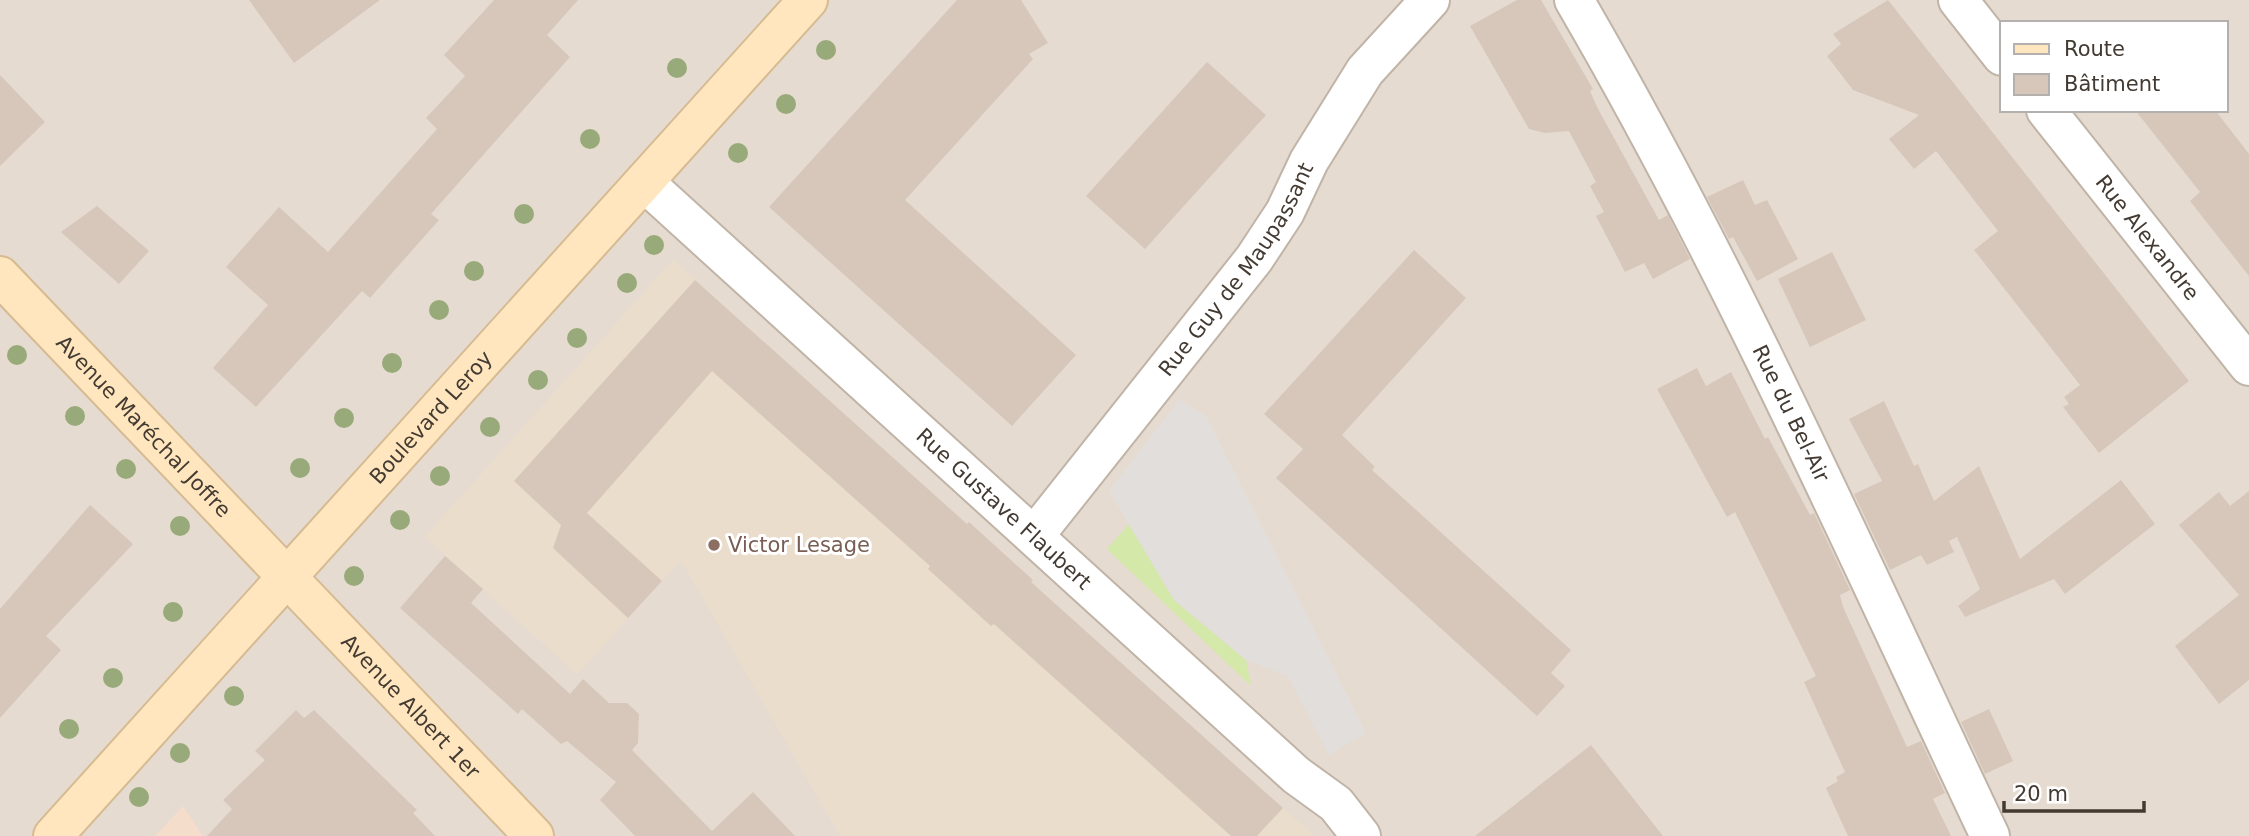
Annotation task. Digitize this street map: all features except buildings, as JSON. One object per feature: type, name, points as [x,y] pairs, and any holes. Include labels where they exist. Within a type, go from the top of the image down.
[{"type":"main road","name":"Boulevard Leroy","points":[[53,836],[808,0]]},
{"type":"main road","name":"Avenue Maréchal Joffre","points":[[0,276],[287,578]]},
{"type":"main road","name":"Avenue Albert 1er","points":[[287,578],[534,836]]},
{"type":"street","name":"Rue Guy de Maupassant","points":[[1035,535],[1254,259],[1285,212],[1310,161],[1365,71],[1430,0]]},
{"type":"street","name":"Rue du Bel-Air","points":[[1574,0],[1640,113],[1779,390],[1990,836]]},
{"type":"street","points":[[1958,0],[2000,53]]},
{"type":"street","name":"Rue Alexandre","points":[[2048,112],[2249,366]]},
{"type":"street","name":"Rue Gustave Flaubert","points":[[644,182],[1296,775],[1336,804],[1361,836]]},
{"type":"shaded area","points":[[0,0],[2249,0],[2249,836],[0,836]]},
{"type":"shaded area","name":"Victor Lesage","points":[[673,260],[967,524],[969,522],[1033,580],[1031,582],[1314,836],[840,836],[681,560],[577,674],[425,537]]},
{"type":"shaded area","points":[[1180,399],[1207,417],[1366,733],[1329,755],[1288,676],[1246,660],[1174,600],[1109,491]]},
{"type":"shaded area","points":[[183,806],[203,836],[155,836]]},
{"type":"green space","points":[[1129,524],[1174,600],[1246,660],[1251,686],[1107,549]]},
{"type":"place","name":"Victor Lesage","points":[[714,545]]}]
